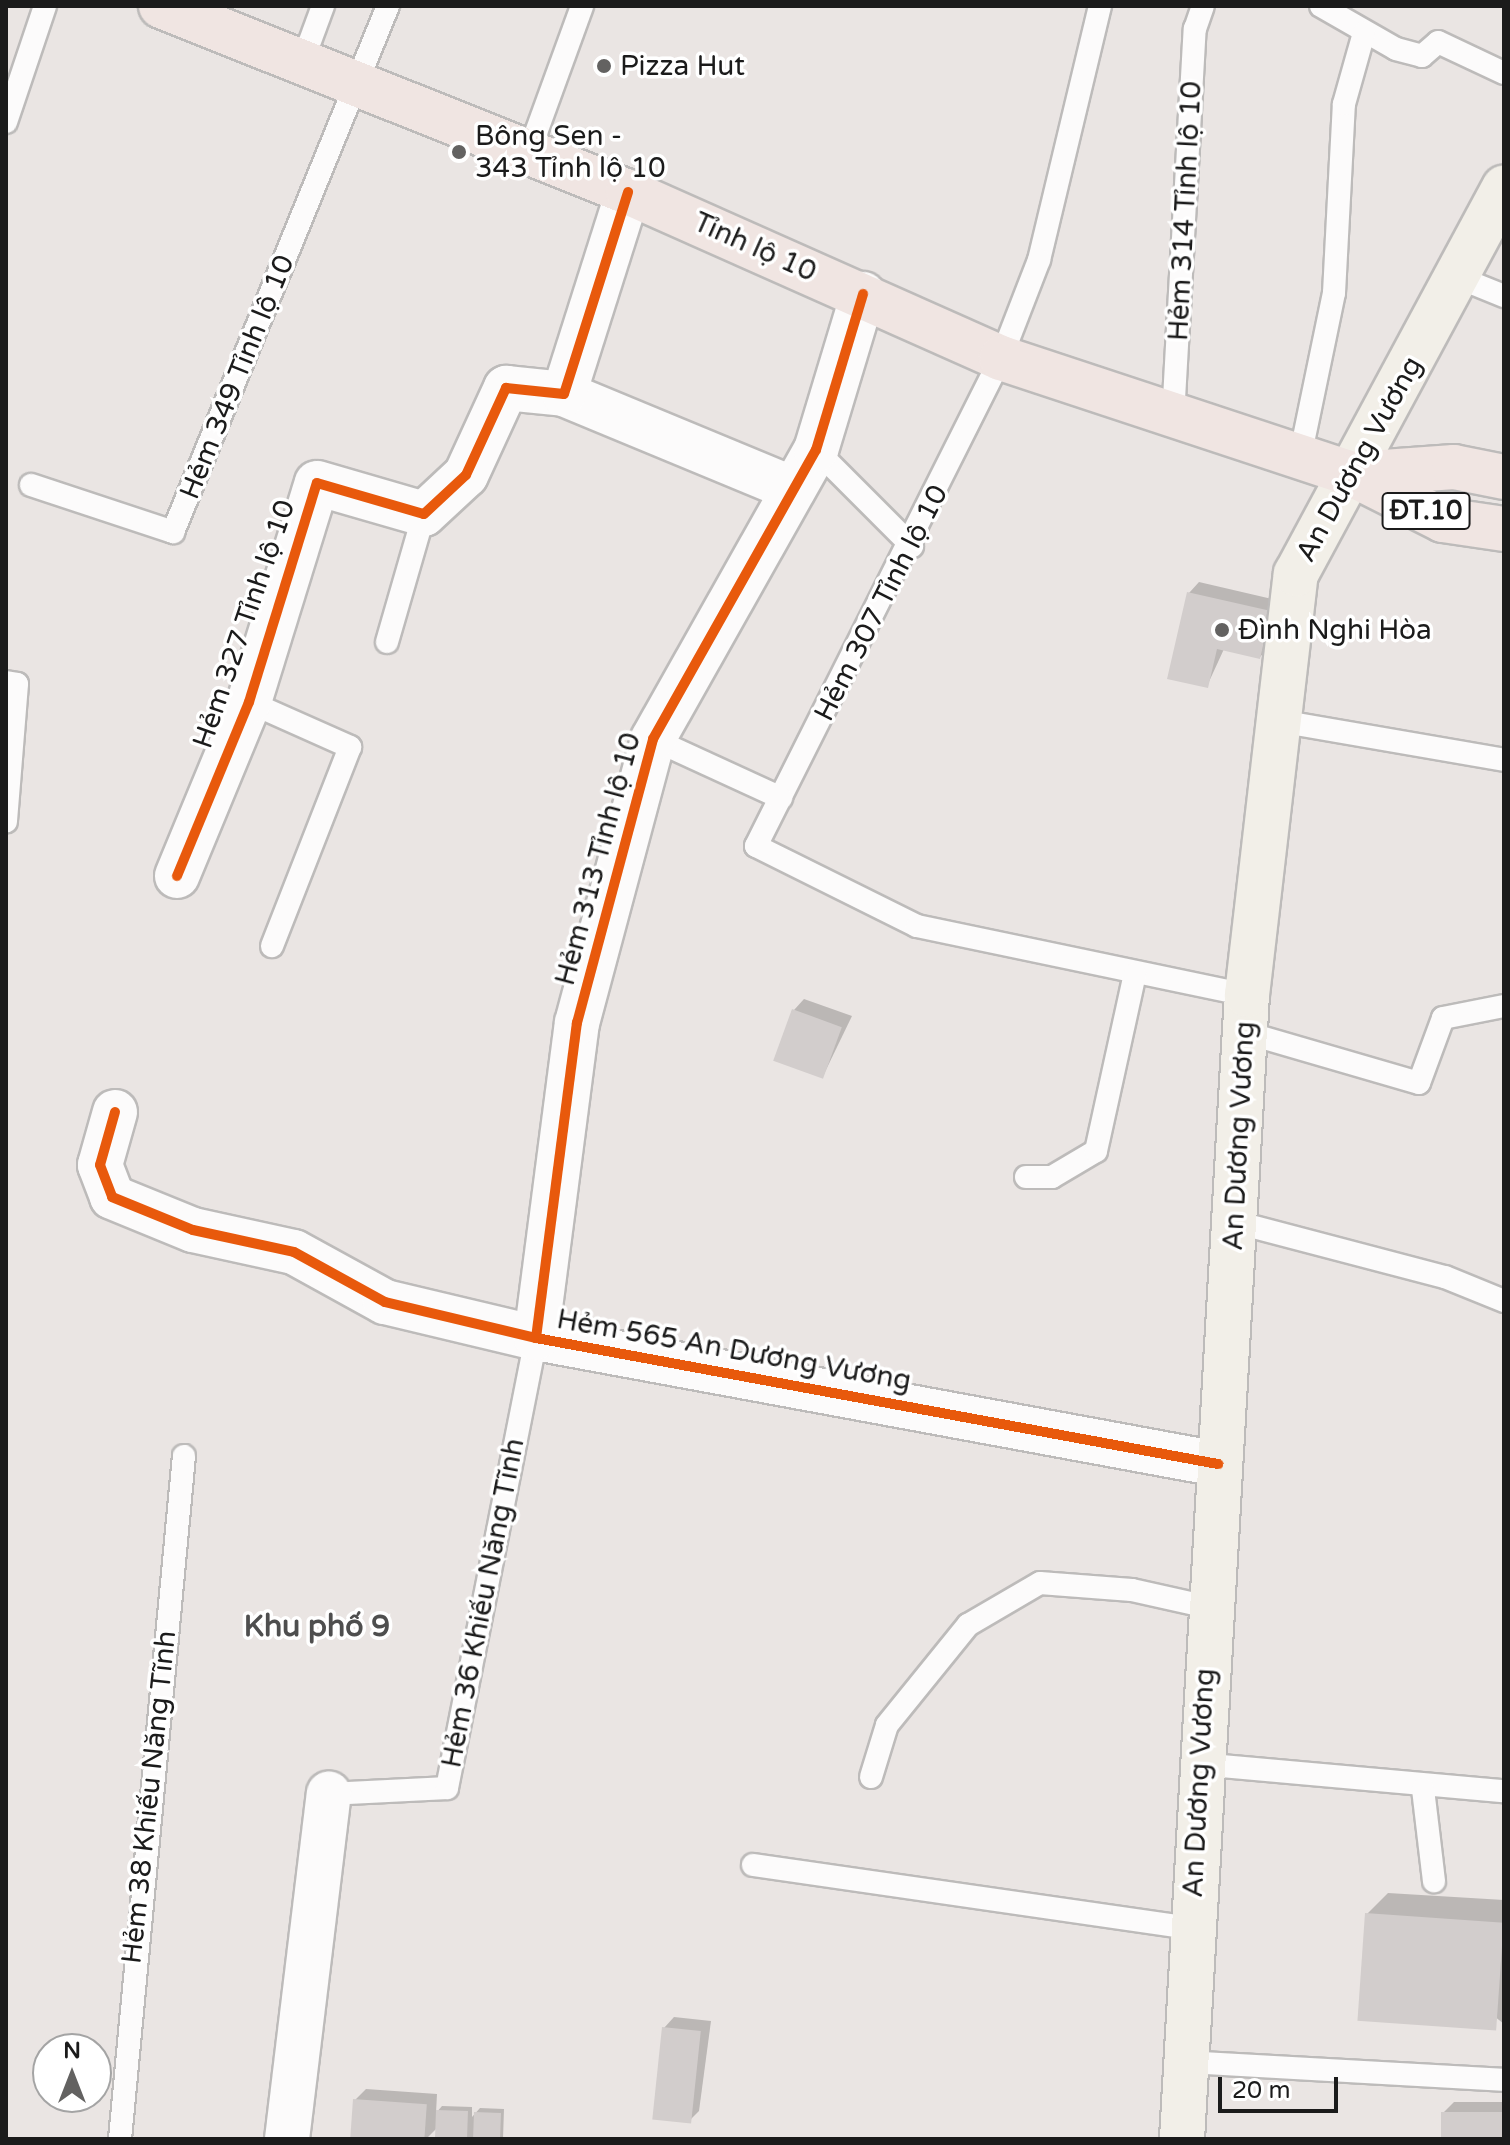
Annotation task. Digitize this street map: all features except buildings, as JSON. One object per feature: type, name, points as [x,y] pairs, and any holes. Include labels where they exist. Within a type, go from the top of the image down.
[{"type":"main road","name":"Tỉnh lộ 10","points":[[161,6],[628,192],[1001,358],[1354,475]]},
{"type":"main road","name":"An Dương Vương","points":[[1182,2139],[1208,1607],[1247,1014],[1296,574],[1354,475],[1504,187]]},
{"type":"main road","name":"ĐT.10","points":[[1354,475],[1454,467],[1504,477]]},
{"type":"main road","name":"ĐT.10","points":[[1354,475],[1443,520],[1504,529]]},
{"type":"street","points":[[564,394],[628,192]]},
{"type":"street","name":"Hẻm 313 Tỉnh lộ 10","points":[[536,1338],[577,1023],[653,739],[816,450],[863,294]]},
{"type":"street","points":[[424,514],[466,475],[506,388],[564,394],[793,489]]},
{"type":"street","name":"Hẻm 327 Tỉnh lộ 10","points":[[177,876],[249,702],[317,483],[424,514]]},
{"type":"street","name":"Hẻm 565 An Dương Vương","points":[[115,1112],[100,1165],[112,1197],[193,1230],[294,1252],[385,1302],[536,1338],[1218,1464]]},
{"type":"street","name":"Hẻm 36 Khiếu Năng Tĩnh","points":[[287,2139],[329,1794]]},
{"type":"lane","points":[[6,122],[45,6]]},
{"type":"lane","points":[[302,63],[323,6]]},
{"type":"lane","points":[[358,84],[388,6]]},
{"type":"lane","points":[[529,152],[582,6]]},
{"type":"lane","name":"Hẻm 307 Tỉnh lộ 10","points":[[1100,6],[1039,260],[1001,358],[912,546],[756,846],[917,926],[1135,974]]},
{"type":"lane","name":"Hẻm 314 Tỉnh lộ 10","points":[[1173,417],[1195,29],[1203,6]]},
{"type":"lane","points":[[1321,6],[1364,33],[1422,56],[1438,42],[1504,73]]},
{"type":"lane","points":[[1300,457],[1334,293],[1344,104],[1364,33]]},
{"type":"lane","name":"Hẻm 349 Tỉnh lộ 10","points":[[31,485],[173,532],[358,84]]},
{"type":"lane","points":[[1457,277],[1504,296]]},
{"type":"lane","points":[[816,450],[912,546]]},
{"type":"lane","points":[[387,642],[424,514]]},
{"type":"lane","points":[[6,682],[17,684],[6,822]]},
{"type":"lane","points":[[249,702],[350,747],[272,946]]},
{"type":"lane","points":[[1279,721],[1504,760]]},
{"type":"lane","points":[[653,739],[781,798]]},
{"type":"lane","points":[[1026,1177],[1052,1177],[1096,1151],[1135,974],[1247,1014],[1419,1083],[1443,1018],[1504,1006]]},
{"type":"lane","points":[[1235,1222],[1445,1277],[1504,1301]]},
{"type":"lane","name":"Hẻm 36 Khiếu Năng Tĩnh","points":[[329,1794],[447,1788],[536,1338]]},
{"type":"lane","name":"Hẻm 38 Khiếu Năng Tĩnh","points":[[120,2139],[184,1456]]},
{"type":"lane","points":[[871,1777],[887,1725],[968,1625],[1040,1583],[1132,1590],[1208,1607]]},
{"type":"lane","points":[[1199,1764],[1423,1789],[1504,1791]]},
{"type":"lane","points":[[1423,1789],[1434,1881]]},
{"type":"lane","points":[[753,1865],[1191,1928]]},
{"type":"lane","points":[[1186,2062],[1504,2080]]},
{"type":"cycle path","points":[[177,876],[249,702],[317,483],[424,514],[466,475],[506,388],[564,394],[628,192]]},
{"type":"cycle path","points":[[536,1338],[577,1023],[653,739],[816,450],[863,294]]},
{"type":"cycle path","points":[[115,1112],[100,1165],[112,1197],[193,1230],[294,1252],[385,1302],[536,1338],[1218,1464]]},
{"type":"place","name":"Pizza Hut","points":[[604,66]]},
{"type":"place","name":"Bông Sen - 343 Tỉnh lộ 10","points":[[459,152]]},
{"type":"place","name":"Đình Nghi Hòa","points":[[1222,630]]},
{"type":"district","name":"Khu phố 9","points":[[317,1627]]}]
